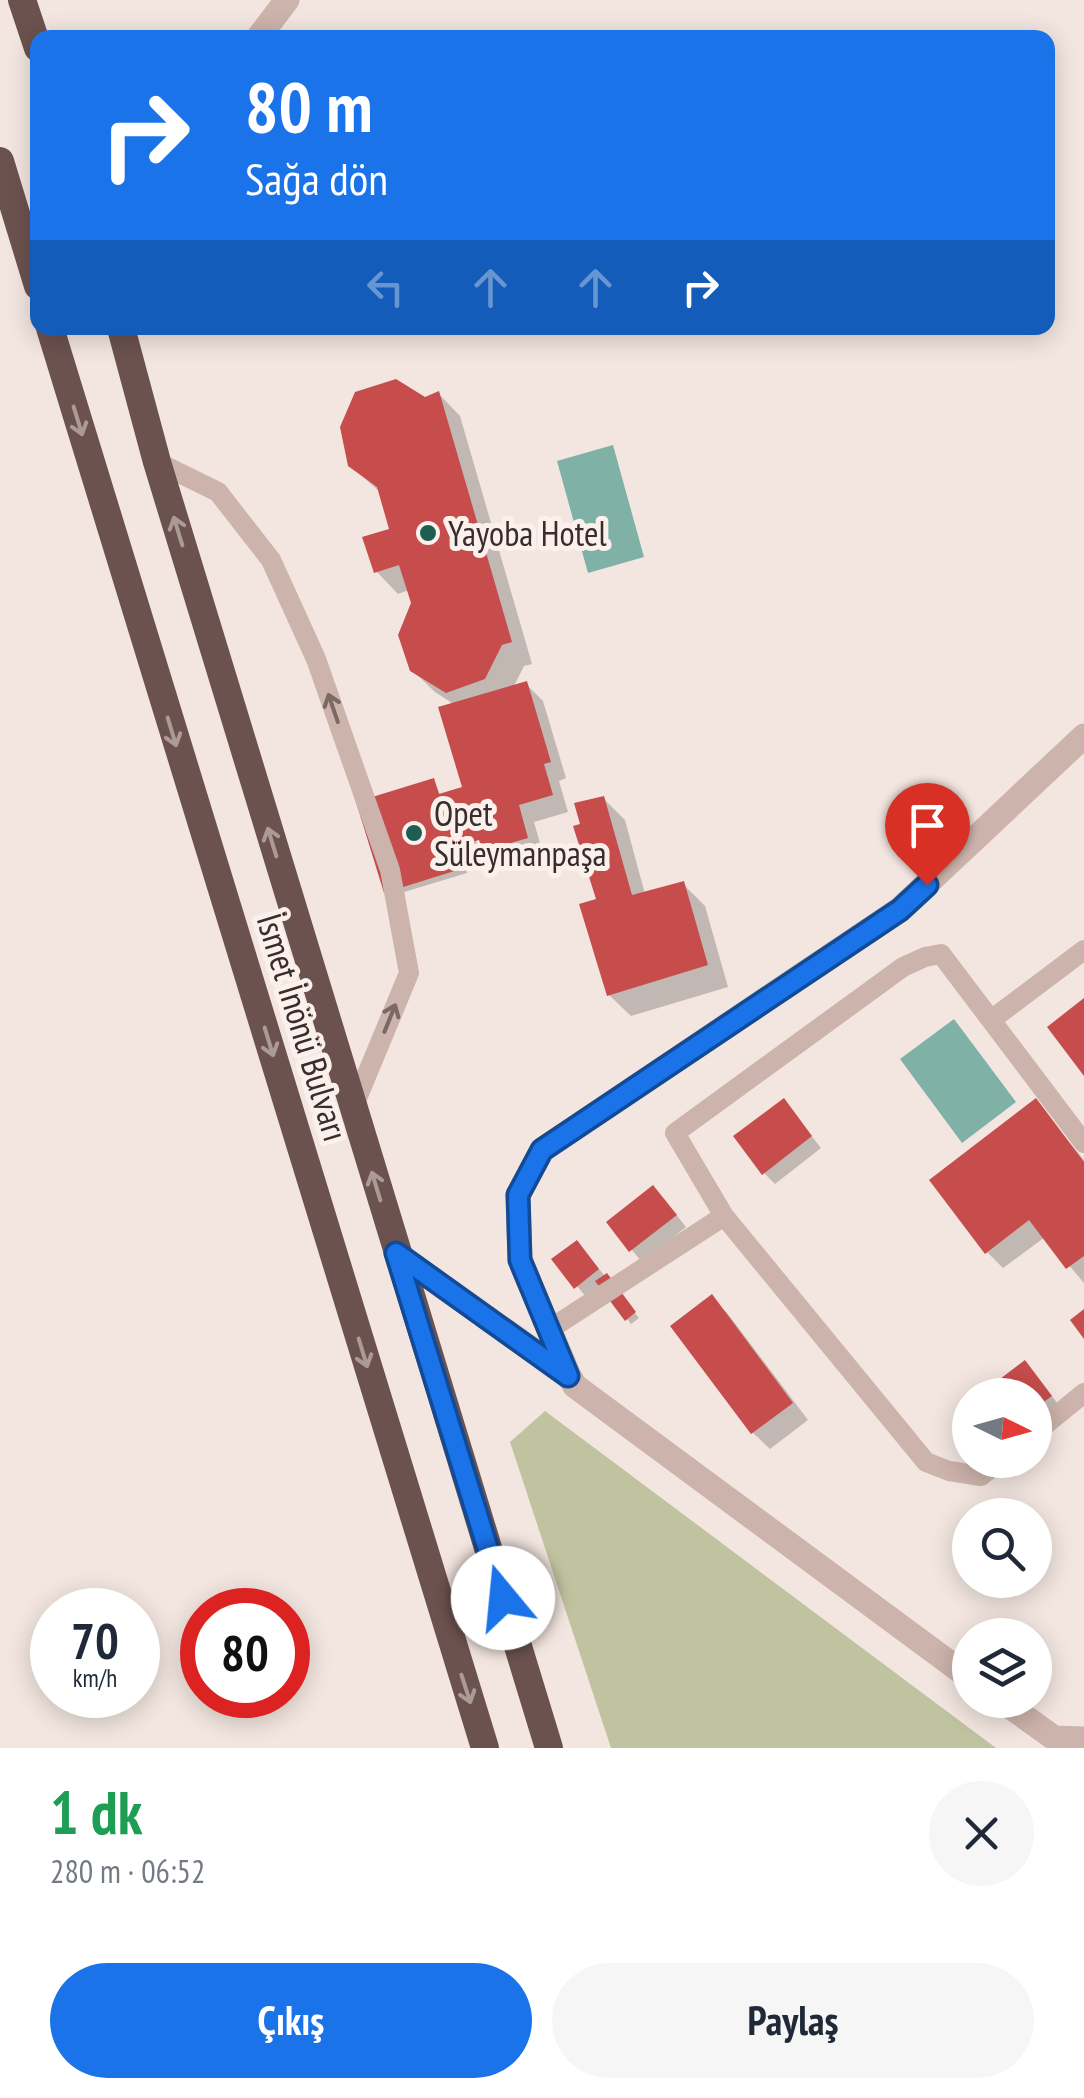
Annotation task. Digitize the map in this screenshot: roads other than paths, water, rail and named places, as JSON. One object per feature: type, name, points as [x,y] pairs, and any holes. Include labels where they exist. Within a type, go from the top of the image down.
[{"type":"highway","points":[[22,0],[32,30]]},
{"type":"highway","points":[[0,161],[30,260]]},
{"type":"highway","name":"İsmet İnönü Bulvarı","points":[[52,335],[485,1748]]},
{"type":"highway","name":"İsmet İnönü Bulvarı","points":[[123,335],[158,462],[548,1748]]},
{"type":"street","points":[[264,30],[287,0]]},
{"type":"street","points":[[952,1665],[575,1386],[520,1260],[518,1195],[542,1150],[900,910],[1084,736]]},
{"type":"street","points":[[396,1253],[568,1376]]},
{"type":"street","points":[[1026,1718],[1054,1738],[1084,1740]]},
{"type":"lane","points":[[158,462],[218,492],[271,560],[316,659],[390,870],[409,973],[353,1108]]},
{"type":"lane","points":[[991,1020],[1084,950]]},
{"type":"lane","points":[[952,1471],[926,1462],[724,1216],[675,1133],[903,967],[925,956],[941,954],[1084,1143]]},
{"type":"lane","points":[[550,1329],[724,1216]]},
{"type":"lane","points":[[1052,1418],[1084,1393]]},
{"type":"water","points":[[613,445],[644,557],[588,573],[557,461]]},
{"type":"water","points":[[954,1019],[1016,1102],[962,1143],[900,1059]]},
{"type":"place","name":"Yayoba Hotel","points":[[428,533]]},
{"type":"place","name":"Opet Süleymanpaşa","points":[[414,833]]}]
